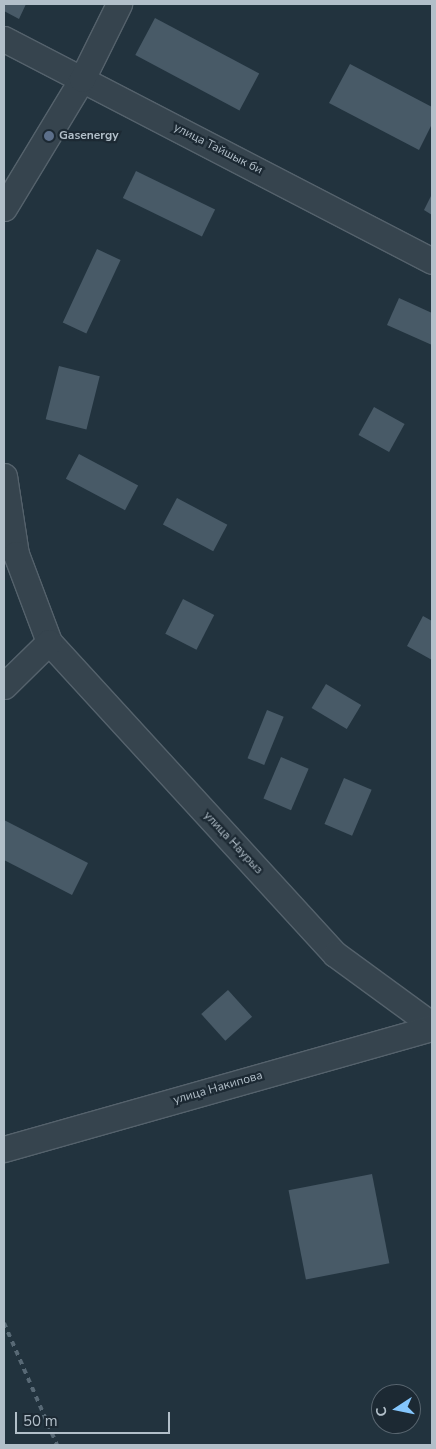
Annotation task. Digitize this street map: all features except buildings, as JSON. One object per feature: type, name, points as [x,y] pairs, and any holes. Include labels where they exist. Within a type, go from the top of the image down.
[{"type":"street","points":[[4,208],[82,79],[119,4]]},
{"type":"street","name":"улица Тайшык би","points":[[4,38],[432,260]]},
{"type":"street","name":"улица Наурыз","points":[[4,476],[10,550],[49,642],[335,954],[432,1026]]},
{"type":"street","points":[[4,686],[49,642]]},
{"type":"street","name":"улица Накипова","points":[[4,1149],[432,1026]]},
{"type":"railway","points":[[4,1323],[57,1445]]},
{"type":"place","name":"Gasenergy","points":[[49,136]]}]
